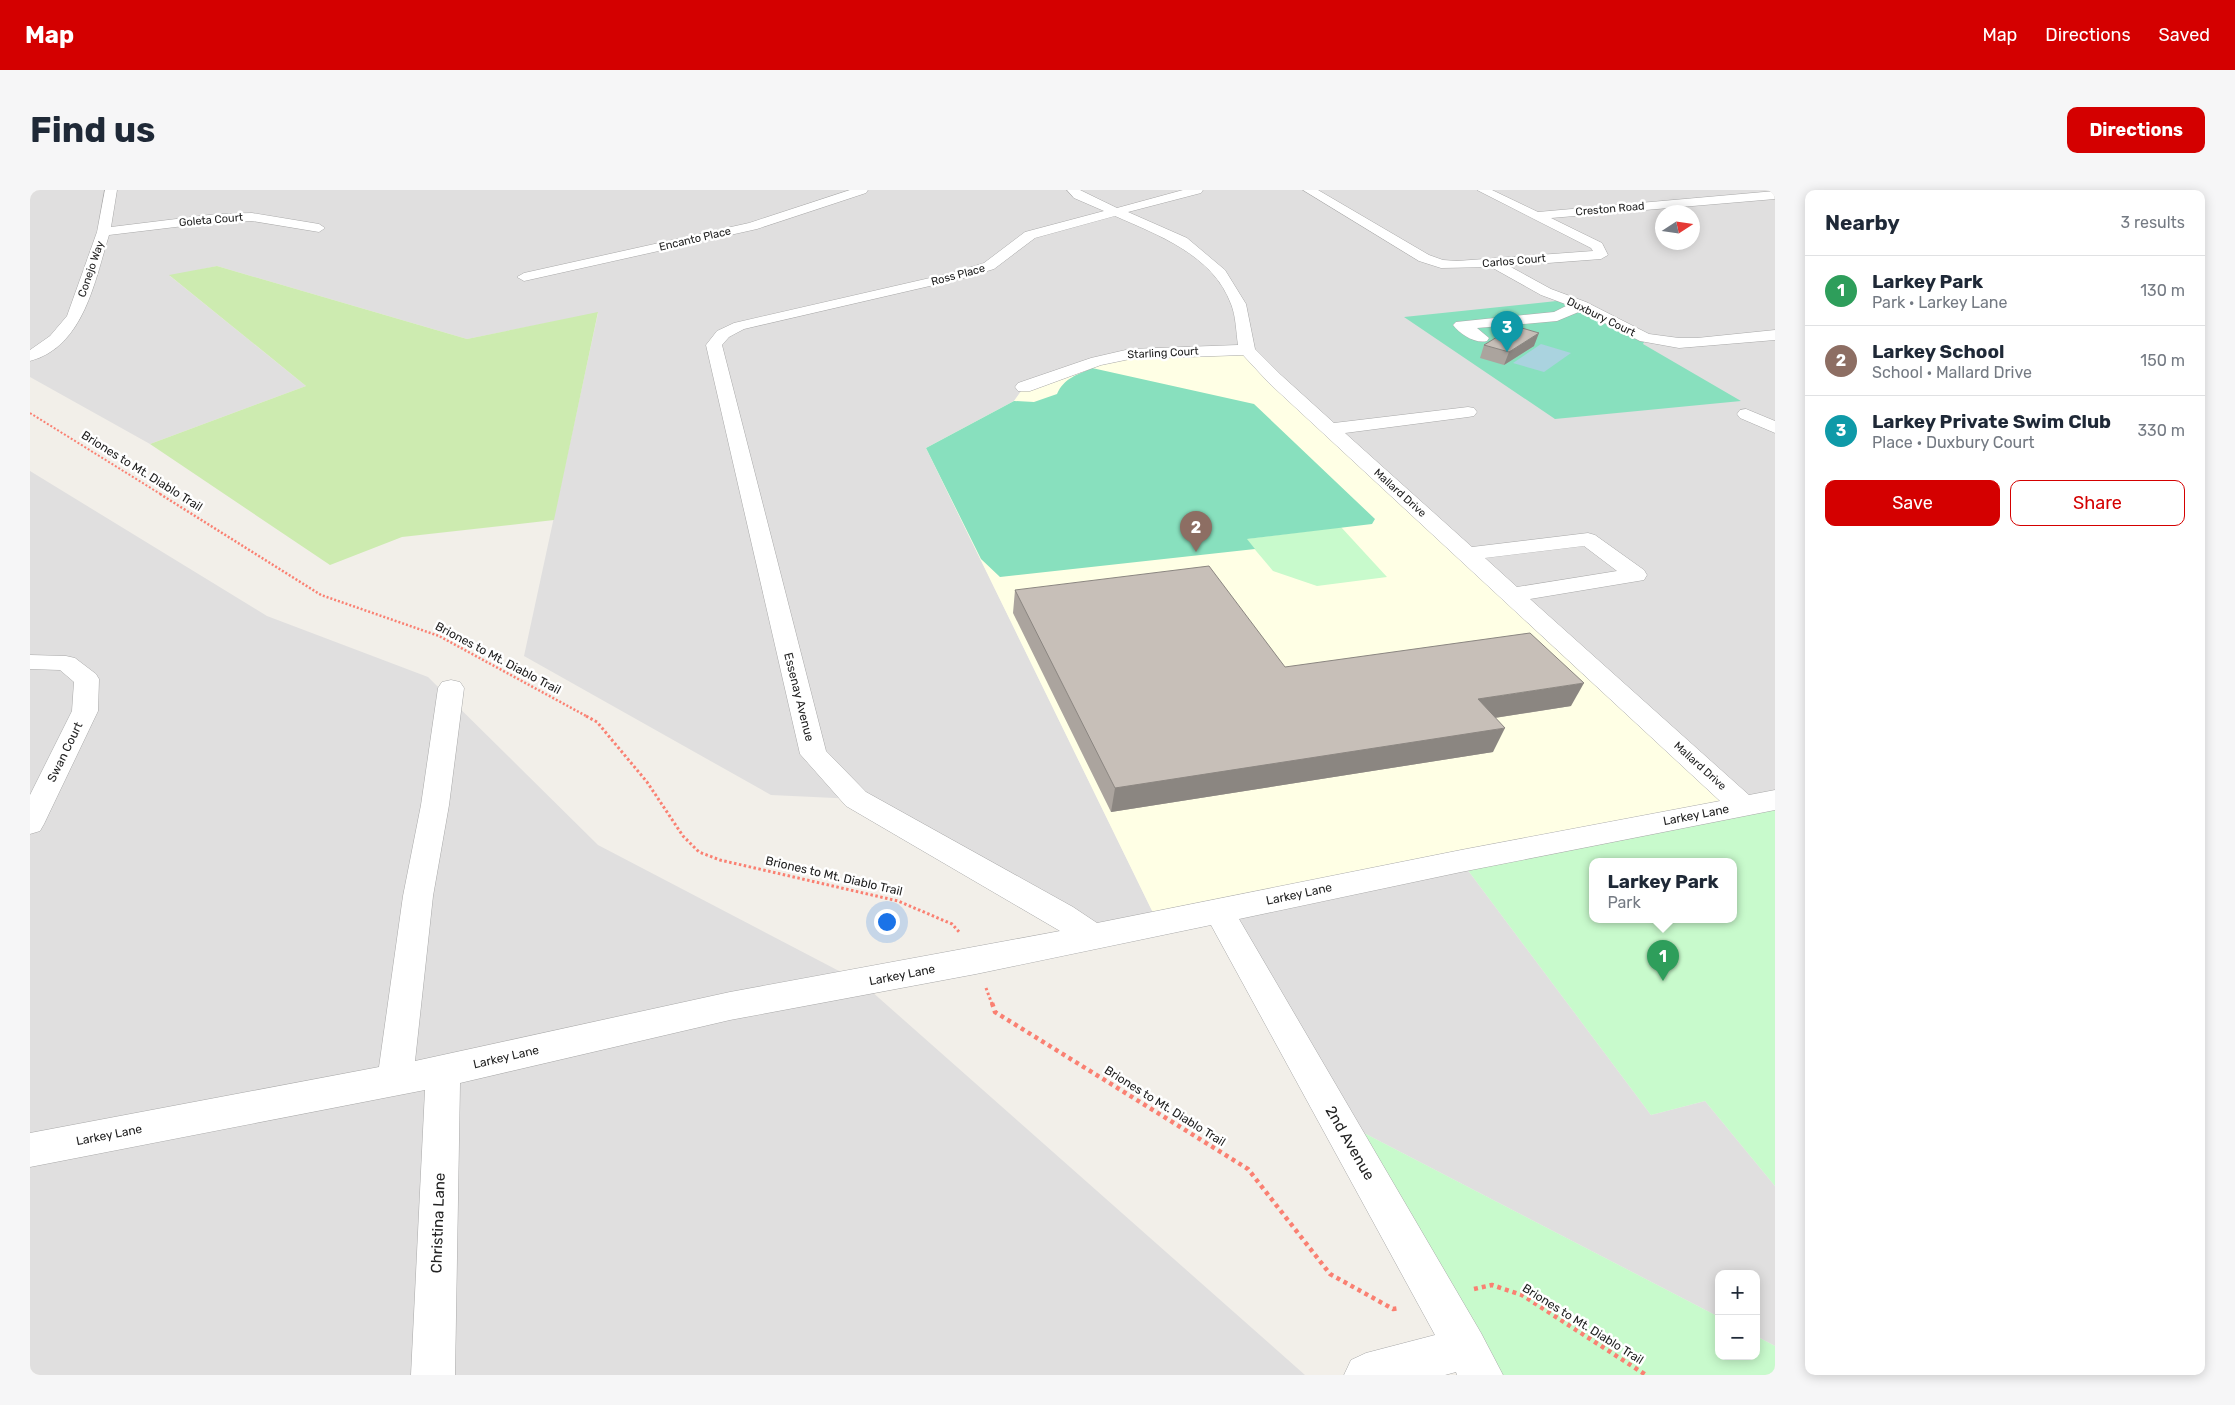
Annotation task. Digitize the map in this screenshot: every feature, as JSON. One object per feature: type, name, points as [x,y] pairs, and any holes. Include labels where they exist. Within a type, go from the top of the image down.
[{"type":"street","name":"Conejo Way","points":[[30,356],[39,352],[69,326],[75,316],[104,232],[111,190]]},
{"type":"street","points":[[1072,190],[1078,195],[1182,241],[1220,273],[1239,304],[1247,350]]},
{"type":"street","name":"Ross Place","points":[[714,344],[723,334],[739,326],[960,275],[989,266],[1030,235],[1196,190]]},
{"type":"street","name":"Carlos Court","points":[[1309,190],[1424,258],[1448,265],[1494,264],[1602,256],[1598,246],[1483,190]]},
{"type":"street","name":"Encanto Place","points":[[524,276],[752,226],[853,191]]},
{"type":"street","name":"Creston Road","points":[[1536,216],[1775,196]]},
{"type":"street","name":"Goleta Court","points":[[104,232],[217,218],[252,217],[319,228]]},
{"type":"street","name":"Duxbury Court","points":[[1494,264],[1546,292],[1581,305],[1646,338],[1698,343],[1775,336]]},
{"type":"street","points":[[1482,338],[1461,325],[1557,316],[1581,305]]},
{"type":"street","name":"Essenay Avenue","points":[[714,344],[813,754],[856,798],[1062,916],[1092,936]]},
{"type":"street","name":"Starling Court","points":[[1024,387],[1097,360],[1130,354],[1247,350]]},
{"type":"street","name":"Mallard Drive","points":[[1247,350],[1330,429],[1743,806]]},
{"type":"street","points":[[1330,429],[1468,412]]},
{"type":"street","points":[[1746,414],[1775,428]]},
{"type":"street","points":[[1468,554],[1588,539],[1636,574],[1512,595]]},
{"type":"street","name":"Swan Court","points":[[30,662],[66,663],[87,678],[85,711],[30,824]]},
{"type":"street","points":[[395,1081],[418,896],[435,805],[451,688]]},
{"type":"street","name":"Larkey Lane","points":[[30,1150],[395,1081],[730,1006],[976,961],[1218,910],[1775,800]]},
{"type":"street","name":"2nd Avenue","points":[[1218,910],[1474,1362]]},
{"type":"street","name":"Christina Lane","points":[[433,1375],[443,1071]]},
{"type":"street","points":[[1366,1375],[1474,1362]]},
{"type":"path","name":"Briones to Mt. Diablo Trail","points":[[30,413],[321,595],[440,636],[597,722],[647,782],[683,836],[699,852],[720,860],[898,900],[952,924],[967,941],[995,1012],[1248,1169],[1330,1274],[1393,1309],[1492,1285],[1522,1295],[1646,1375]]},
{"type":"shaded area","points":[[30,190],[1775,190],[1775,800],[1743,806],[1024,387],[1014,401],[926,448],[1158,923],[1092,936],[856,799],[771,795],[524,656],[598,313],[467,339],[217,266],[170,276],[306,386],[150,444],[30,377]]},
{"type":"shaded area","points":[[1247,350],[1743,806],[1158,923],[926,448],[1014,401],[1024,387],[1097,361]]},
{"type":"shaded area","points":[[30,471],[267,616],[428,677],[598,845],[862,983],[1305,1375],[30,1375]]},
{"type":"shaded area","points":[[1461,861],[1651,1115],[1705,1101],[1775,1186],[1775,1346],[1760,1338],[1760,1270],[1715,1270],[1715,1315],[1335,1118],[1218,910]]},
{"type":"green space","points":[[217,266],[467,339],[598,312],[554,520],[402,537],[330,565],[150,444],[306,386],[169,275]]},
{"type":"green space","points":[[1566,300],[1646,338],[1643,344],[1741,401],[1555,419],[1404,317]]},
{"type":"green space","points":[[1092,368],[1254,404],[1375,519],[1372,524],[1247,539],[1255,549],[1000,577],[981,559],[926,448],[1014,401],[1034,402],[1057,394],[1067,381]]},
{"type":"green space","points":[[1341,527],[1387,577],[1317,586],[1273,571],[1246,539]]},
{"type":"green space","points":[[1775,800],[1775,1186],[1705,1101],[1651,1115],[1461,861]]},
{"type":"green space","points":[[1335,1118],[1715,1315],[1715,1360],[1760,1360],[1760,1338],[1775,1346],[1775,1375],[1481,1375]]},
{"type":"water","points":[[1541,344],[1571,353],[1544,372],[1513,363]]},
{"type":"building","points":[[1515,326],[1539,333],[1509,352],[1484,345]]},
{"type":"building","points":[[1209,566],[1285,667],[1530,633],[1584,683],[1478,699],[1505,728],[1115,788],[1015,590]]},
{"type":"place","name":"Larkey Private Swim Club","points":[[1507,352]]},
{"type":"place","name":"Larkey School","points":[[1196,552]]},
{"type":"place","name":"Larkey Park","points":[[1663,981]]}]
